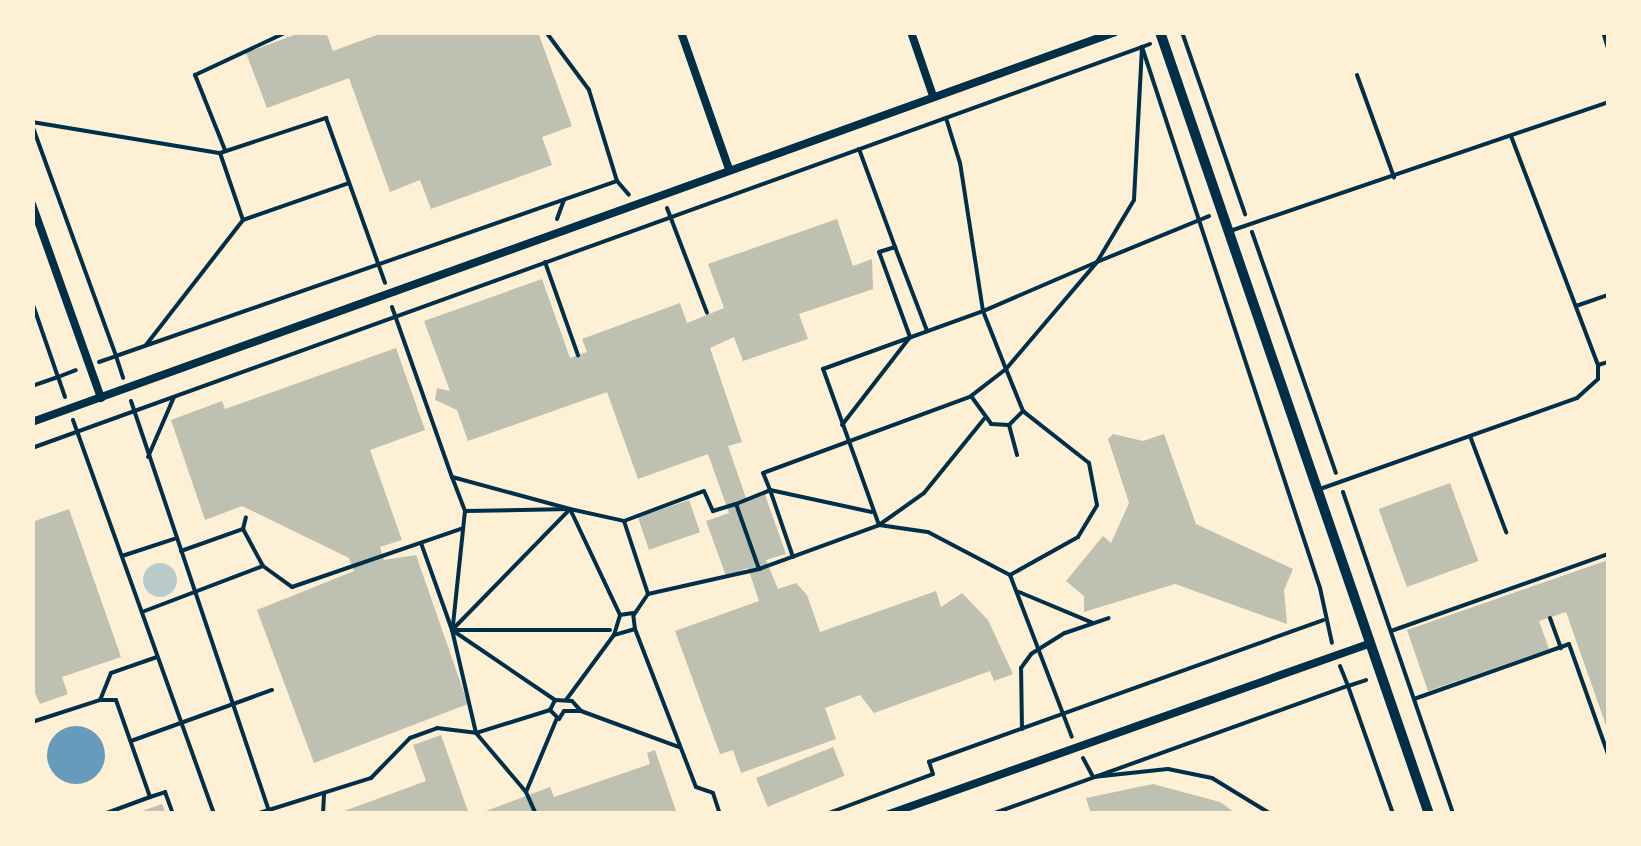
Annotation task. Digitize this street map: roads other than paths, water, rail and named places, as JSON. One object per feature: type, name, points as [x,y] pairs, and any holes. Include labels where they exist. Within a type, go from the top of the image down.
[{"type":"street","points":[[681,32],[729,169]]},
{"type":"street","points":[[911,32],[933,96]]},
{"type":"street","points":[[32,422],[1115,32]]},
{"type":"street","points":[[1160,32],[1430,814]]},
{"type":"street","points":[[32,204],[101,398]]},
{"type":"street","points":[[888,814],[1370,643]]},
{"type":"lane","points":[[1603,32],[1608,48]]},
{"type":"lane","points":[[1357,75],[1394,177]]},
{"type":"lane","points":[[1229,231],[1250,228],[1608,102]]},
{"type":"lane","points":[[1318,490],[1577,398],[1598,379],[1598,365],[1511,136]]},
{"type":"lane","points":[[1576,306],[1608,295]]},
{"type":"lane","points":[[1598,365],[1608,362]]},
{"type":"lane","points":[[1470,436],[1506,532]]},
{"type":"water","points":[[76,726],[97,734],[105,755],[97,776],[76,784],[55,776],[47,755],[55,734]]}]
